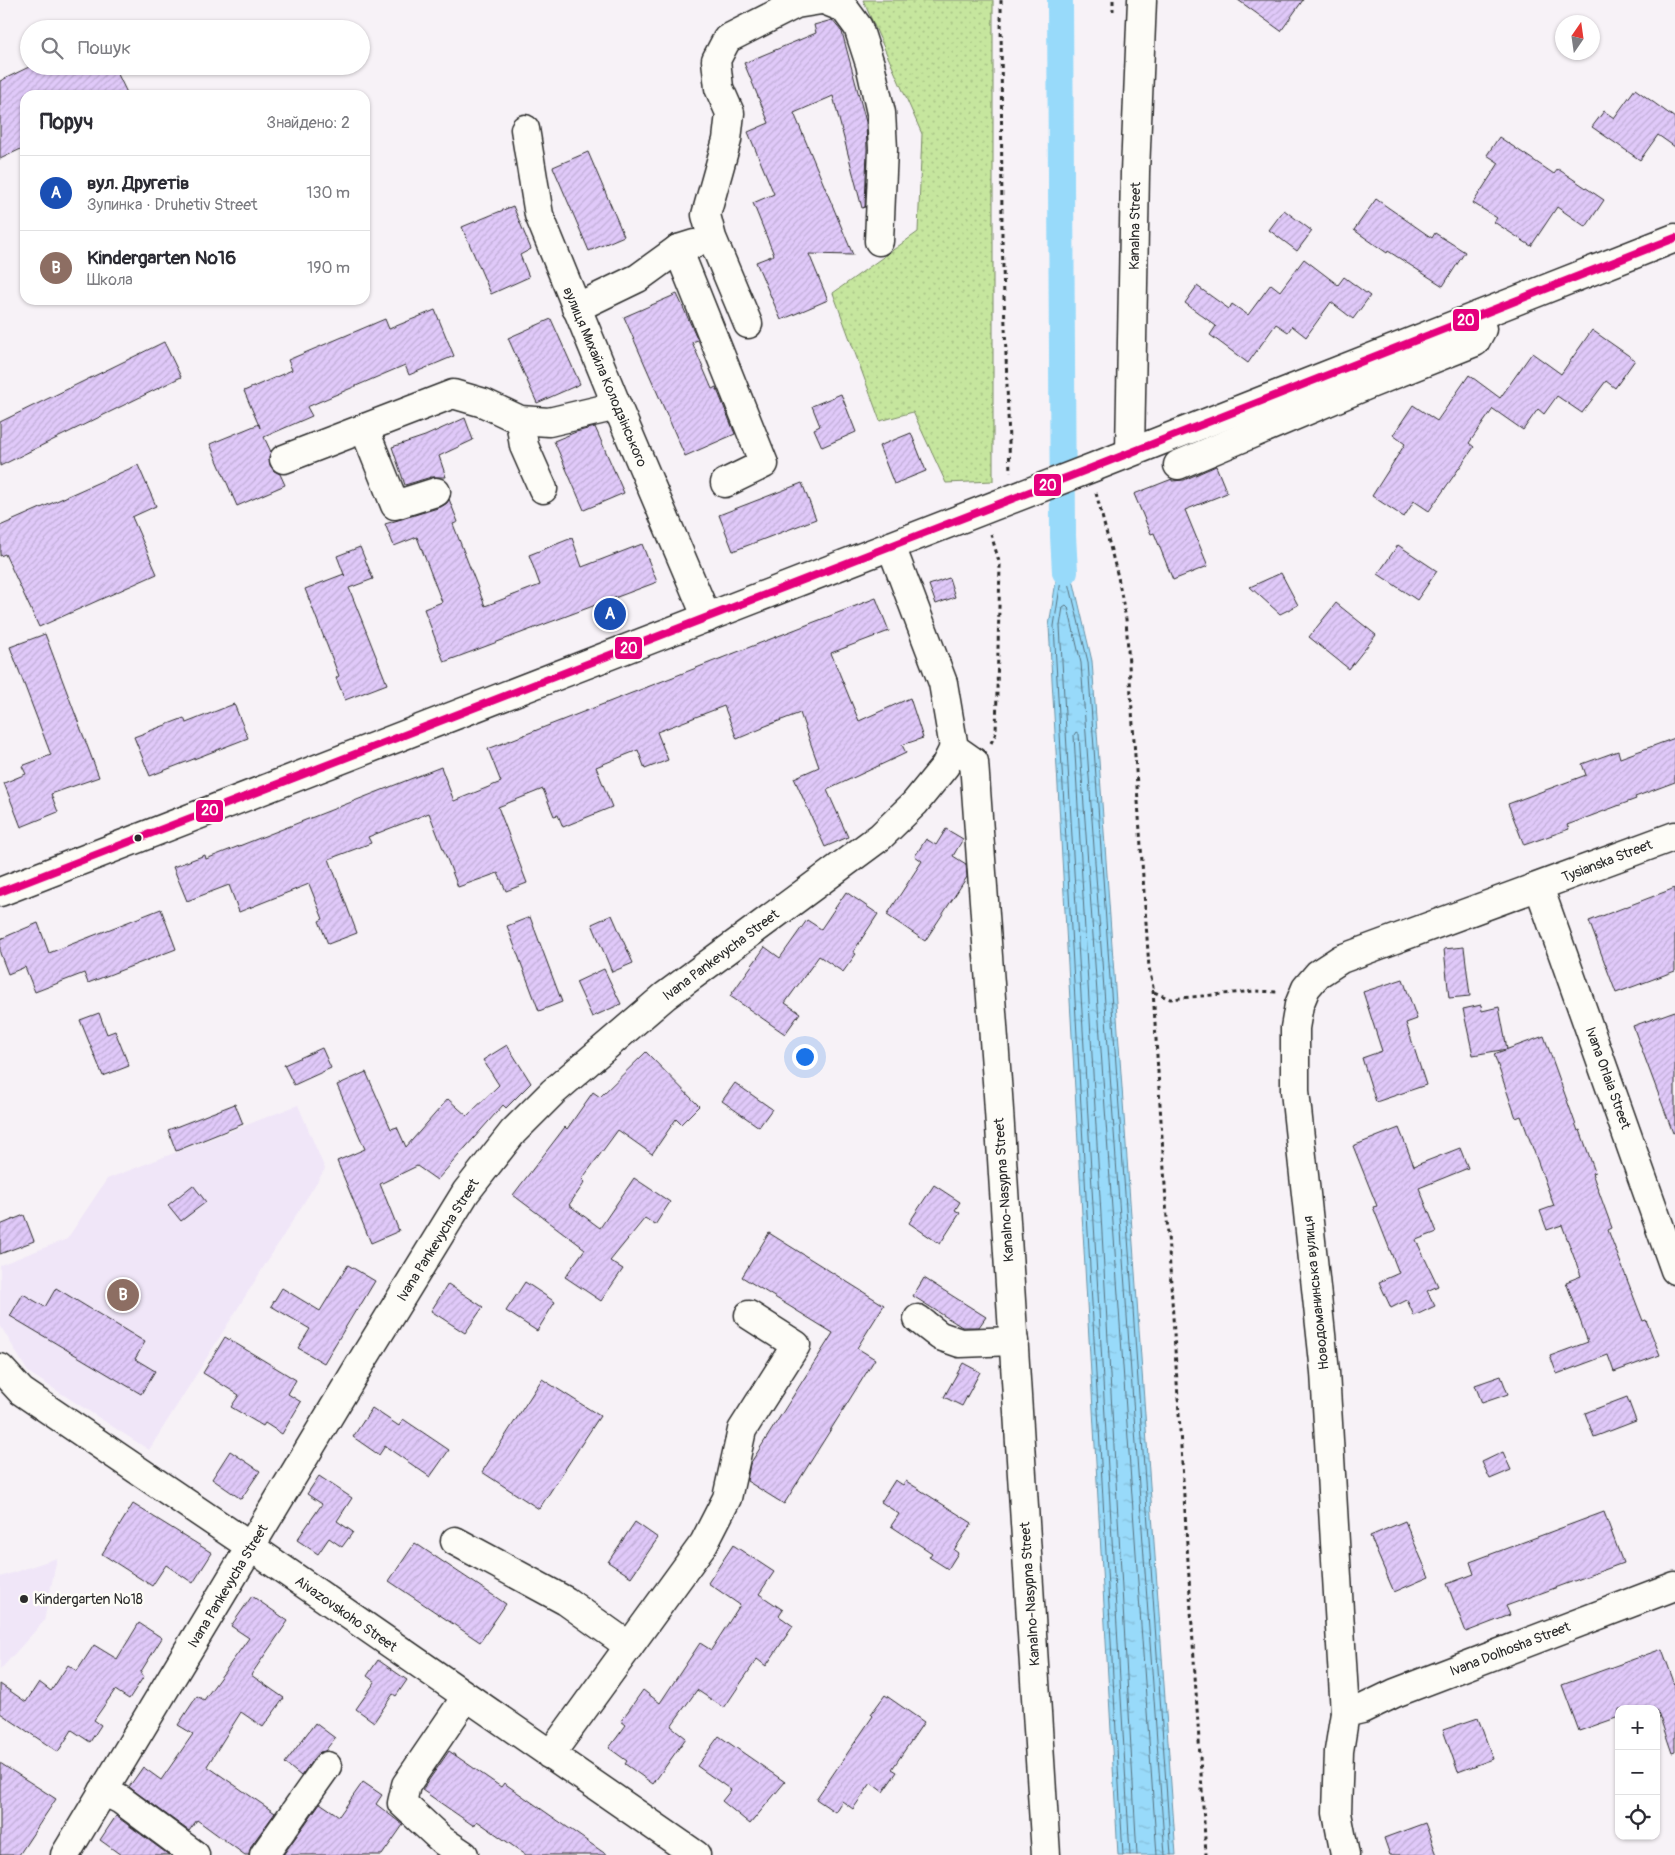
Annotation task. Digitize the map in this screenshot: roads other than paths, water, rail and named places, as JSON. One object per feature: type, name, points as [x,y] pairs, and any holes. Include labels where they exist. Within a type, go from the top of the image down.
[{"type":"street","points":[[748,324],[712,238],[706,215],[727,140],[730,113],[719,88],[716,60],[727,39],[796,4],[823,0],[844,8],[858,27],[870,64],[881,113],[883,149],[879,241]]},
{"type":"street","name":"Kanalna Street","points":[[1130,452],[1135,172],[1142,0]]},
{"type":"street","name":"вулиця Михайла Колодзінського","points":[[526,129],[539,216],[616,406],[707,618]]},
{"type":"street","points":[[576,308],[638,278],[678,249],[712,238]]},
{"type":"street","points":[[0,892],[1019,496],[1097,477],[1130,452],[1675,238]]},
{"type":"street","points":[[678,249],[764,464],[725,482]]},
{"type":"street","points":[[1178,465],[1475,342],[1482,329],[1478,316]]},
{"type":"street","points":[[284,460],[454,394],[484,404],[520,420],[549,422],[616,406]]},
{"type":"street","points":[[520,420],[524,446],[543,489]]},
{"type":"street","points":[[364,428],[394,505],[436,492]]},
{"type":"street","name":"Kanalno-Nasypna Street","points":[[891,546],[944,683],[964,755],[1014,1340],[1046,1855]]},
{"type":"street","name":"Ivana Pankevycha Street","points":[[65,1855],[466,1192],[513,1132],[553,1092],[666,996],[880,837],[915,803],[945,766],[964,755]]},
{"type":"street","name":"Tysianska Street","points":[[1539,887],[1675,836]]},
{"type":"street","name":"Новодоманинська вулиця","points":[[1345,1855],[1337,1813],[1339,1751],[1345,1713],[1325,1372],[1295,1092],[1295,1028],[1299,1005],[1306,988],[1318,974],[1341,959],[1539,887]]},
{"type":"street","name":"Ivana Orlaia Street","points":[[1539,887],[1675,1270]]},
{"type":"street","points":[[550,1755],[704,1543],[727,1498],[742,1430],[796,1345],[749,1314]]},
{"type":"street","points":[[918,1319],[940,1336],[960,1343],[1014,1340]]},
{"type":"street","name":"Aivazovskoho Street","points":[[0,1368],[21,1392],[696,1855]]},
{"type":"street","points":[[455,1541],[566,1602],[629,1646]]},
{"type":"street","name":"Ivana Dolhosha Street","points":[[1345,1713],[1362,1709],[1395,1693],[1675,1586]]},
{"type":"street","points":[[464,1855],[443,1840],[402,1803],[406,1785],[466,1697]]},
{"type":"street","points":[[264,1855],[327,1766]]},
{"type":"street","points":[[103,1791],[122,1800],[195,1855]]},
{"type":"water","points":[[1063,536],[1092,661],[1176,1855],[1118,1855],[1049,626]]},
{"type":"waterway","points":[[1060,0],[1063,536],[1065,572]]},
{"type":"place","name":"вул. Другетів","points":[[610,614]]},
{"type":"place","name":"Kindergarten №16","points":[[123,1295]]},
{"type":"place","name":"Kindergarten №18","points":[[24,1599]]}]
